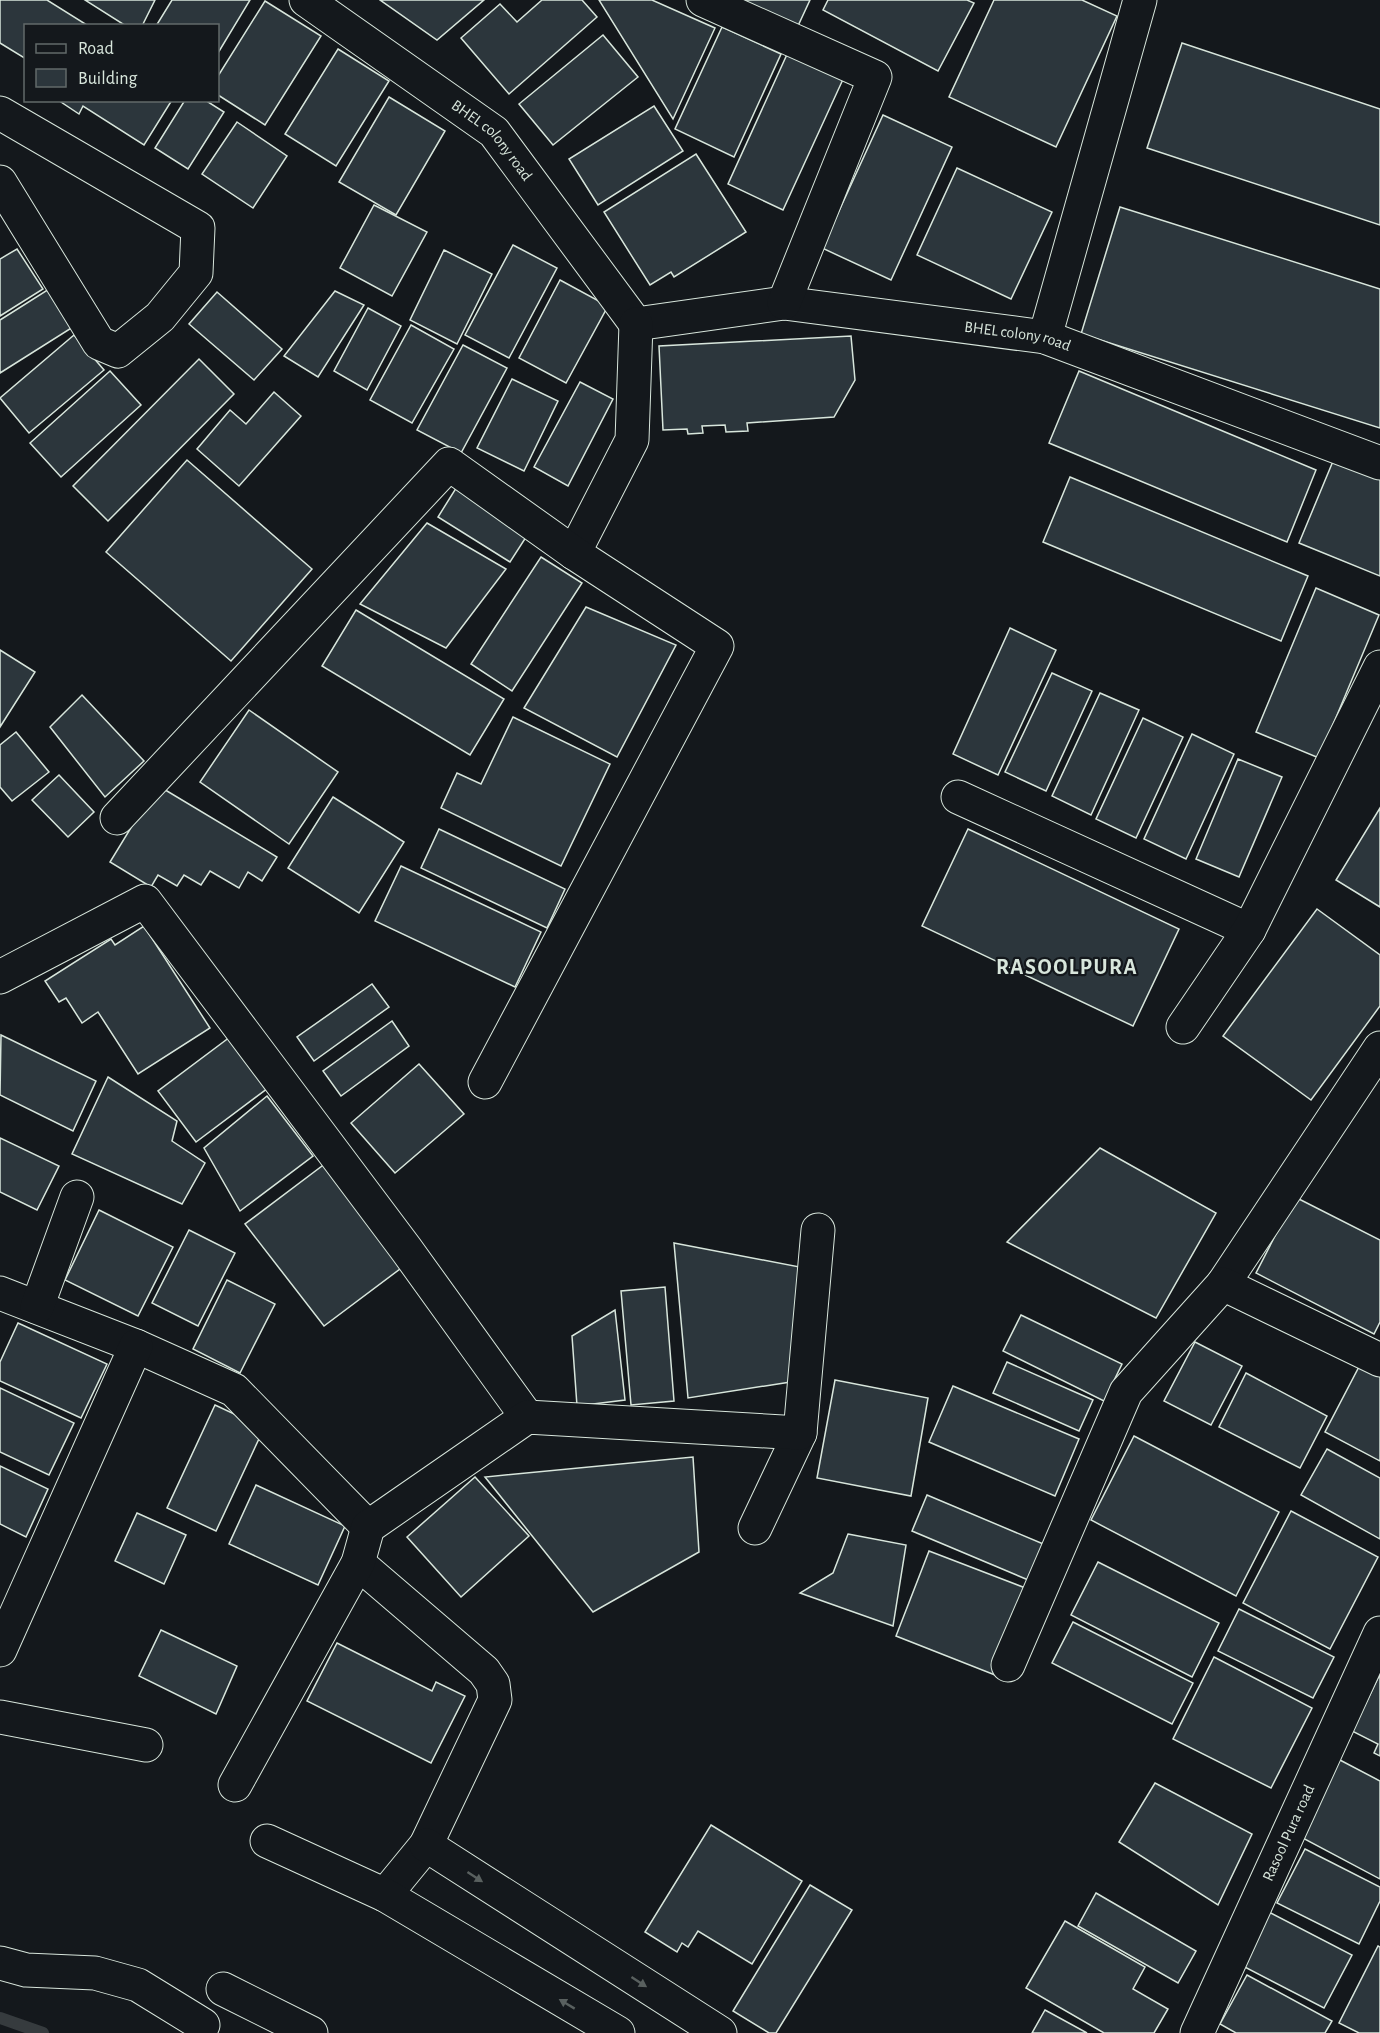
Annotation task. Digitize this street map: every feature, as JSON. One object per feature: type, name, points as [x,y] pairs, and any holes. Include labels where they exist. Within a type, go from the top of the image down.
[{"type":"street","points":[[703,0],[875,77],[784,303]]},
{"type":"street","points":[[1045,337],[1140,0]]},
{"type":"street","name":"BHEL colony road","points":[[312,2],[494,132],[636,324],[784,303],[1045,337],[1380,463]]},
{"type":"street","points":[[0,113],[198,228],[196,273],[160,317],[118,351],[99,343],[0,182]]},
{"type":"street","points":[[574,553],[632,441],[636,324]]},
{"type":"street","points":[[117,818],[448,464],[574,553],[717,646],[485,1082]]},
{"type":"street","points":[[1183,1027],[1249,930],[1380,667]]},
{"type":"street","points":[[958,797],[1249,930]]},
{"type":"street","points":[[0,977],[145,901],[406,1249],[527,1417]]},
{"type":"street","points":[[1008,1665],[1126,1392],[1222,1284],[1380,1048]]},
{"type":"street","points":[[37,1306],[77,1197]]},
{"type":"street","points":[[755,1528],[800,1433],[819,1230]]},
{"type":"street","points":[[1222,1284],[1380,1360]]},
{"type":"street","points":[[0,1293],[136,1346],[234,1390],[368,1527]]},
{"type":"street","points":[[0,1650],[136,1346]]},
{"type":"street","points":[[235,1785],[358,1563],[368,1527],[527,1417],[800,1433]]},
{"type":"street","points":[[358,1563],[484,1671],[493,1684],[495,1700],[426,1845],[385,1895]]},
{"type":"street","name":"Rasool Pura road","points":[[1197,2033],[1380,1633]]},
{"type":"street","points":[[0,1717],[146,1745]]},
{"type":"street","points":[[267,1841],[385,1895],[618,2033]]},
{"type":"street","points":[[426,1845],[720,2033]]},
{"type":"street","points":[[0,1963],[26,1970],[95,1973],[138,1985],[203,2025]]},
{"type":"street","points":[[223,1989],[311,2033]]},
{"type":"building","points":[[0,0],[47,0],[85,24],[24,24],[24,58],[0,43]]},
{"type":"building","points":[[85,0],[155,0],[143,24],[123,24]]},
{"type":"building","points":[[172,0],[250,0],[219,51],[219,24],[157,24]]},
{"type":"building","points":[[380,0],[484,0],[437,40]]},
{"type":"building","points":[[542,0],[582,0],[597,17],[509,94],[461,38],[500,4],[517,22]]},
{"type":"building","points":[[599,0],[652,0],[715,28],[673,119]]},
{"type":"building","points":[[738,0],[810,0],[797,28]]},
{"type":"building","points":[[828,0],[967,0],[974,3],[938,71],[823,10]]},
{"type":"building","points":[[994,0],[1082,0],[1117,16],[1056,147],[949,97]]},
{"type":"building","points":[[265,1],[321,36],[265,125],[219,96],[219,74]]},
{"type":"building","points":[[722,27],[781,54],[734,157],[675,129]]},
{"type":"building","points":[[603,35],[638,77],[553,145],[519,104]]},
{"type":"building","points":[[1182,43],[1380,109],[1380,225],[1147,148]]},
{"type":"building","points":[[338,49],[389,81],[336,166],[285,134]]},
{"type":"building","points":[[789,50],[845,75],[783,210],[728,184]]},
{"type":"building","points":[[389,97],[445,131],[396,215],[339,182]]},
{"type":"building","points":[[61,102],[171,102],[144,145],[83,106],[79,114]]},
{"type":"building","points":[[184,102],[208,102],[224,112],[188,169],[155,148]]},
{"type":"building","points":[[654,106],[683,151],[598,205],[569,159]]},
{"type":"building","points":[[883,115],[952,147],[891,280],[822,248]]},
{"type":"building","points":[[237,122],[287,156],[253,208],[202,174]]},
{"type":"building","points":[[696,154],[746,232],[674,277],[671,272],[650,285],[604,212]]},
{"type":"building","points":[[957,168],[1052,212],[1011,299],[917,255]]},
{"type":"building","points":[[374,205],[427,232],[392,296],[340,268]]},
{"type":"building","points":[[1120,207],[1380,289],[1380,428],[1081,334]]},
{"type":"building","points":[[513,245],[557,268],[509,358],[465,335]]},
{"type":"building","points":[[17,249],[43,289],[0,316],[0,259]]},
{"type":"building","points":[[444,250],[492,274],[457,344],[410,320]]},
{"type":"building","points":[[560,280],[608,306],[566,383],[519,358]]},
{"type":"building","points":[[49,289],[73,327],[0,373],[0,320]]},
{"type":"building","points":[[335,291],[364,305],[318,377],[284,356]]},
{"type":"building","points":[[217,292],[282,349],[254,380],[189,324]]},
{"type":"building","points":[[368,308],[401,326],[367,390],[334,371]]},
{"type":"building","points":[[411,325],[454,349],[412,423],[370,400]]},
{"type":"building","points":[[74,335],[104,370],[29,433],[0,398]]},
{"type":"building","points":[[851,336],[855,380],[834,417],[747,423],[748,431],[726,432],[725,425],[702,426],[703,433],[688,434],[687,429],[663,430],[659,346]]},
{"type":"building","points":[[463,345],[507,368],[461,453],[417,430]]},
{"type":"building","points":[[199,359],[234,394],[108,521],[73,486]]},
{"type":"building","points":[[110,371],[141,405],[61,477],[30,443]]},
{"type":"building","points":[[1079,371],[1316,470],[1287,542],[1049,443]]},
{"type":"building","points":[[512,379],[558,401],[524,471],[477,448]]},
{"type":"building","points":[[580,382],[613,399],[568,486],[534,467]]},
{"type":"building","points":[[274,392],[301,416],[239,486],[197,449],[230,410],[246,424]]},
{"type":"building","points":[[1336,454],[1380,472],[1380,576],[1299,543]]},
{"type":"building","points":[[187,460],[312,569],[231,661],[106,552]]},
{"type":"building","points":[[1070,477],[1308,576],[1281,641],[1043,542]]},
{"type":"building","points":[[458,485],[530,531],[510,562],[438,517]]},
{"type":"building","points":[[427,523],[506,569],[446,648],[360,604]]},
{"type":"building","points":[[541,557],[582,583],[512,691],[471,664]]},
{"type":"building","points":[[1316,588],[1379,615],[1319,758],[1256,732]]},
{"type":"building","points":[[586,607],[676,645],[617,757],[524,708]]},
{"type":"building","points":[[356,610],[504,699],[470,755],[322,666]]},
{"type":"building","points":[[1010,628],[1056,650],[998,775],[953,754]]},
{"type":"building","points":[[0,650],[35,672],[0,727]]},
{"type":"building","points":[[1052,673],[1092,691],[1046,791],[1005,772]]},
{"type":"building","points":[[1100,693],[1139,710],[1091,815],[1052,796]]},
{"type":"building","points":[[82,695],[144,761],[105,797],[50,727]]},
{"type":"building","points":[[249,710],[338,772],[289,844],[200,782]]},
{"type":"building","points":[[513,717],[610,764],[561,866],[441,808],[457,773],[481,784]]},
{"type":"building","points":[[1143,718],[1183,737],[1136,838],[1096,819]]},
{"type":"building","points":[[16,732],[49,772],[12,801],[0,787],[0,745]]},
{"type":"building","points":[[1192,734],[1234,754],[1186,859],[1144,839]]},
{"type":"building","points":[[1238,759],[1282,777],[1239,877],[1196,859]]},
{"type":"building","points":[[59,775],[94,812],[68,837],[32,800]]},
{"type":"building","points":[[157,785],[277,857],[262,881],[248,872],[239,888],[210,871],[201,885],[184,875],[177,886],[158,875],[151,887],[110,862]]},
{"type":"building","points":[[333,797],[404,842],[359,913],[288,868]]},
{"type":"building","points":[[1380,808],[1380,907],[1336,880]]},
{"type":"building","points":[[439,829],[565,889],[547,928],[421,868]]},
{"type":"building","points":[[968,829],[1179,929],[1133,1026],[922,926]]},
{"type":"building","points":[[401,866],[541,932],[515,987],[375,921]]},
{"type":"building","points":[[1317,909],[1380,955],[1380,1006],[1311,1100],[1223,1036]]},
{"type":"building","points":[[144,926],[210,1028],[138,1074],[98,1012],[82,1023],[66,998],[59,1002],[45,981],[111,939],[115,945]]},
{"type":"building","points":[[372,984],[389,1007],[314,1061],[297,1037]]},
{"type":"building","points":[[392,1021],[409,1046],[341,1096],[323,1071]]},
{"type":"building","points":[[1,1035],[96,1081],[73,1131],[0,1095]]},
{"type":"building","points":[[230,1037],[268,1088],[196,1142],[158,1091]]},
{"type":"building","points":[[419,1064],[464,1114],[395,1173],[351,1123]]},
{"type":"building","points":[[108,1077],[177,1121],[172,1141],[205,1163],[182,1204],[72,1154]]},
{"type":"building","points":[[267,1096],[313,1156],[240,1211],[204,1148]]},
{"type":"building","points":[[0,1138],[59,1166],[37,1210],[0,1192]]},
{"type":"building","points":[[1100,1148],[1216,1213],[1156,1318],[1007,1242]]},
{"type":"building","points":[[326,1163],[404,1266],[324,1326],[245,1224]]},
{"type":"building","points":[[1295,1197],[1380,1240],[1380,1322],[1374,1334],[1256,1273]]},
{"type":"building","points":[[99,1210],[173,1247],[138,1316],[65,1280]]},
{"type":"building","points":[[189,1230],[235,1253],[198,1326],[152,1303]]},
{"type":"building","points":[[674,1243],[805,1268],[803,1380],[688,1398]]},
{"type":"building","points":[[227,1280],[275,1304],[240,1373],[193,1349]]},
{"type":"building","points":[[665,1287],[674,1401],[631,1405],[621,1291]]},
{"type":"building","points":[[615,1310],[625,1400],[577,1406],[572,1336]]},
{"type":"building","points":[[1021,1315],[1122,1364],[1104,1401],[1003,1351]]},
{"type":"building","points":[[18,1323],[107,1364],[81,1418],[0,1381],[0,1362]]},
{"type":"building","points":[[1195,1342],[1242,1366],[1211,1425],[1164,1401]]},
{"type":"building","points":[[1362,1361],[1380,1370],[1380,1461],[1325,1432]]},
{"type":"building","points":[[1007,1362],[1093,1400],[1079,1431],[993,1393]]},
{"type":"building","points":[[1246,1373],[1327,1416],[1300,1468],[1219,1427]]},
{"type":"building","points":[[835,1380],[928,1398],[911,1496],[817,1478]]},
{"type":"building","points":[[953,1386],[1079,1439],[1055,1496],[929,1442]]},
{"type":"building","points":[[0,1388],[74,1423],[49,1475],[0,1452]]},
{"type":"building","points":[[215,1405],[264,1428],[216,1531],[167,1508]]},
{"type":"building","points":[[1134,1436],[1279,1512],[1236,1596],[1091,1520]]},
{"type":"building","points":[[1327,1449],[1380,1478],[1380,1539],[1301,1495]]},
{"type":"building","points":[[693,1457],[699,1552],[593,1612],[485,1477]]},
{"type":"building","points":[[0,1466],[48,1489],[26,1537],[0,1524]]},
{"type":"building","points":[[475,1477],[529,1536],[461,1597],[407,1537]]},
{"type":"building","points":[[256,1485],[345,1526],[318,1585],[229,1544]]},
{"type":"building","points":[[927,1495],[1048,1546],[1033,1582],[912,1531]]},
{"type":"building","points":[[1291,1511],[1378,1557],[1330,1649],[1243,1603]]},
{"type":"building","points":[[137,1513],[186,1535],[164,1584],[115,1561]]},
{"type":"building","points":[[848,1534],[906,1545],[893,1626],[800,1593],[833,1573]]},
{"type":"building","points":[[929,1551],[1028,1589],[995,1675],[896,1636]]},
{"type":"building","points":[[1098,1562],[1219,1623],[1192,1677],[1071,1615]]},
{"type":"building","points":[[1239,1609],[1334,1657],[1313,1698],[1218,1651]]},
{"type":"building","points":[[1073,1622],[1193,1683],[1172,1724],[1052,1663]]},
{"type":"building","points":[[161,1630],[237,1666],[216,1714],[139,1676]]},
{"type":"building","points":[[337,1643],[432,1691],[436,1682],[465,1696],[431,1763],[307,1701]]},
{"type":"building","points":[[1214,1657],[1312,1708],[1271,1788],[1173,1739]]},
{"type":"building","points":[[1380,1674],[1380,1756],[1374,1753],[1378,1744],[1352,1731]]},
{"type":"building","points":[[1338,1759],[1380,1781],[1380,1879],[1297,1835]]},
{"type":"building","points":[[1155,1783],[1252,1834],[1218,1905],[1119,1842]]},
{"type":"building","points":[[711,1825],[802,1881],[752,1964],[698,1931],[688,1947],[682,1943],[677,1952],[645,1932]]},
{"type":"building","points":[[1305,1849],[1380,1887],[1380,1901],[1359,1944],[1277,1903]]},
{"type":"building","points":[[810,1885],[852,1910],[776,2033],[769,2033],[733,2011]]},
{"type":"building","points":[[1096,1893],[1196,1951],[1178,1983],[1078,1926]]},
{"type":"building","points":[[1263,1909],[1352,1955],[1324,2008],[1235,1962]]},
{"type":"building","points":[[1065,1921],[1145,1967],[1133,1989],[1168,2009],[1154,2033],[1104,2033],[1026,1988]]},
{"type":"building","points":[[1378,1946],[1380,1947],[1380,2033],[1359,2033],[1339,2023]]},
{"type":"building","points":[[1247,1975],[1332,2021],[1325,2033],[1236,2033],[1220,2024]]},
{"type":"building","points":[[1045,2010],[1087,2033],[1032,2033]]},
{"type":"waterway","points":[[0,2018],[43,2033]]},
{"type":"district","name":"RASOOLPURA","points":[[1067,967]]}]
